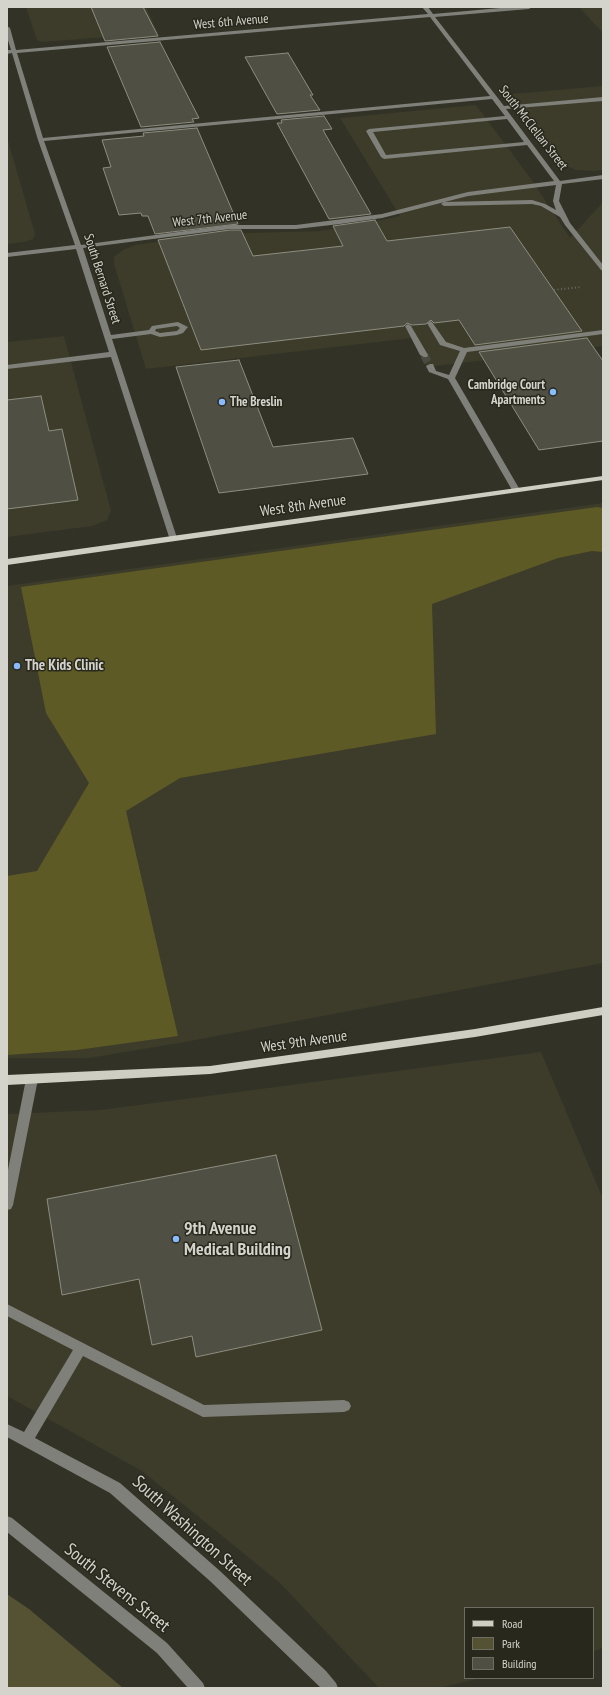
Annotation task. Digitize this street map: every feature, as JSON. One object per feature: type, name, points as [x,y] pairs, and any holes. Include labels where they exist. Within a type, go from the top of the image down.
[{"type":"main road","name":"West 8th Avenue","points":[[7,562],[603,478]]},
{"type":"main road","name":"West 9th Avenue","points":[[7,1080],[210,1070],[475,1033],[603,1011]]},
{"type":"street","name":"South McClellan Street","points":[[425,7],[559,183],[556,201],[563,216],[603,269]]},
{"type":"street","name":"West 6th Avenue","points":[[11,52],[529,7]]},
{"type":"street","name":"South Bernard Street","points":[[7,28],[11,52],[79,247],[172,538]]},
{"type":"street","points":[[41,140],[494,97]]},
{"type":"street","points":[[503,108],[603,99]]},
{"type":"street","points":[[509,117],[369,131],[384,157],[529,143]]},
{"type":"street","name":"West 7th Avenue","points":[[7,255],[230,227],[296,227],[340,222],[382,216],[468,194],[603,177]]},
{"type":"street","name":"West 7th Avenue","points":[[415,208],[446,204],[532,202],[548,207],[563,216]]},
{"type":"street","points":[[430,323],[442,343],[464,350],[603,332]]},
{"type":"street","points":[[108,337],[151,332],[160,335],[177,333],[181,332],[188,326]]},
{"type":"street","points":[[408,326],[424,355]]},
{"type":"street","points":[[451,378],[464,350]]},
{"type":"street","points":[[7,366],[114,354]]},
{"type":"street","points":[[430,366],[433,372],[451,378],[516,490]]},
{"type":"street","points":[[7,1205],[32,1079]]},
{"type":"street","points":[[7,1310],[203,1410],[344,1406]]},
{"type":"street","points":[[27,1440],[81,1348]]},
{"type":"street","name":"South Washington Street","points":[[7,1430],[115,1488],[215,1576],[321,1676],[331,1688]]},
{"type":"street","name":"South Stevens Street","points":[[7,1523],[162,1648],[198,1688]]},
{"type":"path","points":[[554,290],[582,287]]},
{"type":"shaded area","points":[[26,7],[146,7],[158,33],[42,42],[37,40]]},
{"type":"shaded area","points":[[579,7],[603,7],[603,33]]},
{"type":"shaded area","points":[[603,86],[603,170],[593,171],[576,170],[564,165],[550,149],[546,139],[512,94]]},
{"type":"shaded area","points":[[476,105],[531,179],[570,238],[603,202],[603,346],[427,367],[412,338],[146,369],[114,264],[114,257],[123,250],[135,245],[215,234],[320,231],[400,216],[340,118]]},
{"type":"shaded area","points":[[7,137],[35,234],[33,239],[24,242],[7,244]]},
{"type":"shaded area","points":[[64,336],[111,511],[107,520],[92,526],[7,537],[7,342]]},
{"type":"shaded area","points":[[603,503],[603,963],[185,1042],[89,1058],[7,1058],[7,586]]},
{"type":"shaded area","points":[[597,507],[603,508],[603,552],[592,551],[558,558],[432,604],[436,734],[180,778],[126,811],[178,1036],[77,1050],[7,1055],[7,876],[37,871],[89,783],[46,713],[21,587]]},
{"type":"shaded area","points":[[541,1052],[603,1199],[603,1648],[594,1651],[594,1607],[464,1607],[464,1679],[477,1679],[439,1688],[379,1688],[279,1582],[142,1471],[7,1396],[7,1114],[101,1110]]},
{"type":"green space","points":[[7,1594],[29,1609],[123,1688],[7,1688]]},
{"type":"building","points":[[91,7],[143,7],[158,36],[105,41]]},
{"type":"building","points":[[160,42],[199,118],[192,119],[194,122],[141,127],[107,47]]},
{"type":"building","points":[[288,53],[313,95],[310,95],[320,110],[277,114],[245,57]]},
{"type":"building","points":[[324,116],[332,129],[323,130],[371,214],[329,219],[277,123],[282,123],[281,120]]},
{"type":"building","points":[[197,128],[238,224],[155,234],[148,216],[142,216],[141,213],[119,215],[103,168],[111,167],[102,140],[144,136],[143,133]]},
{"type":"building","points":[[375,220],[387,241],[510,227],[582,331],[475,345],[459,320],[434,323],[431,320],[426,324],[412,325],[407,323],[404,326],[201,350],[158,240],[230,230],[241,230],[253,256],[343,246],[333,226]]},
{"type":"building","name":"Cambridge Court Apartments","points":[[587,338],[603,361],[603,441],[539,450],[479,352]]},
{"type":"building","name":"The Breslin","points":[[239,360],[273,447],[353,438],[368,474],[219,493],[176,367]]},
{"type":"building","points":[[41,396],[49,431],[62,429],[78,500],[7,509],[7,400]]},
{"type":"building","name":"9th Avenue Medical Building","points":[[276,1155],[322,1330],[196,1357],[192,1336],[152,1345],[139,1279],[62,1295],[47,1199]]},
{"type":"tunnel","points":[[424,355],[430,366]]},
{"type":"place","name":"Cambridge Court Apartments","points":[[553,392]]},
{"type":"place","name":"The Breslin","points":[[222,402]]},
{"type":"place","name":"The Kids Clinic","points":[[17,666]]},
{"type":"place","name":"9th Avenue Medical Building","points":[[176,1239]]}]
